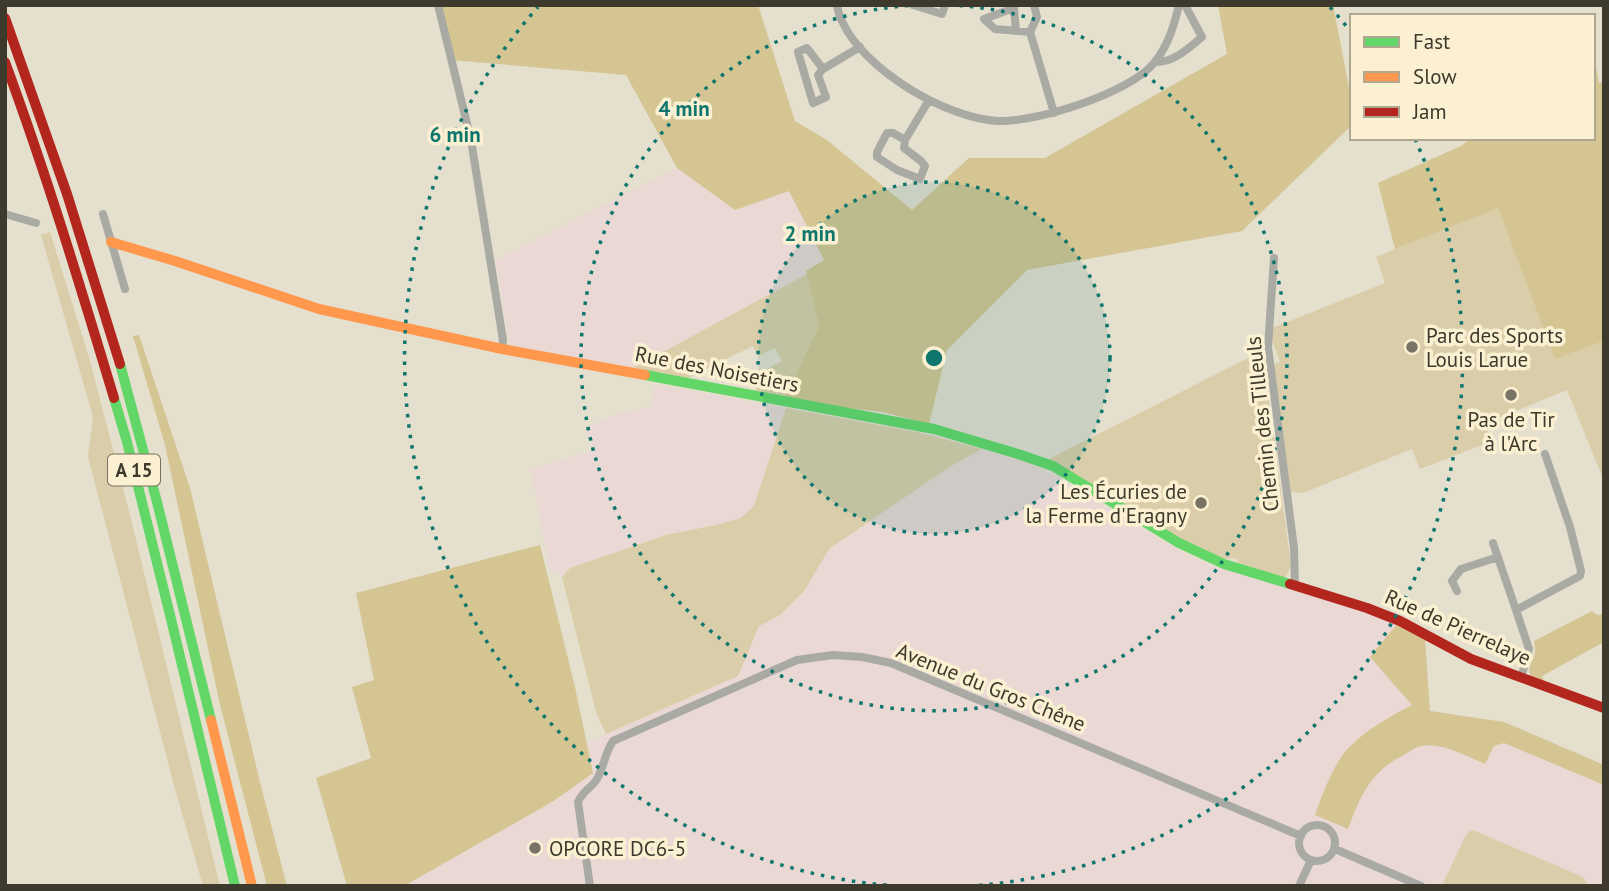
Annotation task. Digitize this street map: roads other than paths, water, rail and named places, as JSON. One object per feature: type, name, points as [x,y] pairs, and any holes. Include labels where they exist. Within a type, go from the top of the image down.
[{"type":"main road","name":"A 15","points":[[5,18],[91,267],[122,373],[186,615],[252,886]]},
{"type":"main road","name":"A 15","points":[[5,62],[33,137],[74,264],[127,442],[235,886]]},
{"type":"main road","name":"Rue des Noisetiers","points":[[111,242],[319,309],[502,349],[934,429],[1053,466],[1179,543],[1224,564],[1295,586]]},
{"type":"main road","name":"Rue de Pierrelaye","points":[[1295,586],[1400,621],[1471,659],[1604,708]]},
{"type":"street","points":[[438,5],[471,140],[503,340],[502,349]]},
{"type":"street","points":[[837,5],[842,21],[860,47],[894,79],[948,110],[997,121],[1054,113],[1088,101],[1141,75],[1155,62],[1166,46],[1174,28],[1179,5]]},
{"type":"street","points":[[913,5],[942,14],[945,5]]},
{"type":"street","points":[[1034,5],[1037,17],[1030,32],[1054,113]]},
{"type":"street","points":[[1155,62],[1172,59],[1202,37],[1185,5]]},
{"type":"street","points":[[1016,31],[1030,32]]},
{"type":"street","points":[[823,69],[807,48],[798,52],[813,103],[825,97],[818,75],[823,69],[860,47]]},
{"type":"street","points":[[905,140],[893,133],[887,133],[877,157],[897,170],[920,179],[925,166],[904,148],[905,140],[929,100]]},
{"type":"street","points":[[5,214],[36,223]]},
{"type":"street","points":[[103,214],[125,289]]},
{"type":"street","name":"Chemin des Tilleuls","points":[[1274,258],[1268,347],[1294,548],[1295,586]]},
{"type":"street","points":[[1516,610],[1577,579],[1581,571],[1570,527],[1545,454]]},
{"type":"street","points":[[1493,543],[1529,649],[1521,678]]},
{"type":"street","points":[[1457,591],[1452,581],[1461,569],[1498,557]]},
{"type":"street","name":"Avenue du Gros Chêne","points":[[590,886],[578,802],[582,792],[594,783],[603,768],[605,753],[613,741],[797,660],[833,655],[891,663],[1301,836]]},
{"type":"street","points":[[1321,825],[1329,829],[1334,836],[1335,849],[1324,860],[1311,860],[1305,856],[1299,843],[1309,827],[1321,825]]},
{"type":"street","points":[[1335,849],[1421,886]]},
{"type":"street","points":[[1299,886],[1311,860]]},
{"type":"place","name":"Parc des Sports Louis Larue","points":[[1412,347]]},
{"type":"place","name":"Pas de Tir à l'Arc","points":[[1511,395]]},
{"type":"place","name":"Les Écuries de la Ferme d'Eragny","points":[[1201,503]]},
{"type":"place","name":"OPCORE DC6-5","points":[[535,848]]}]
